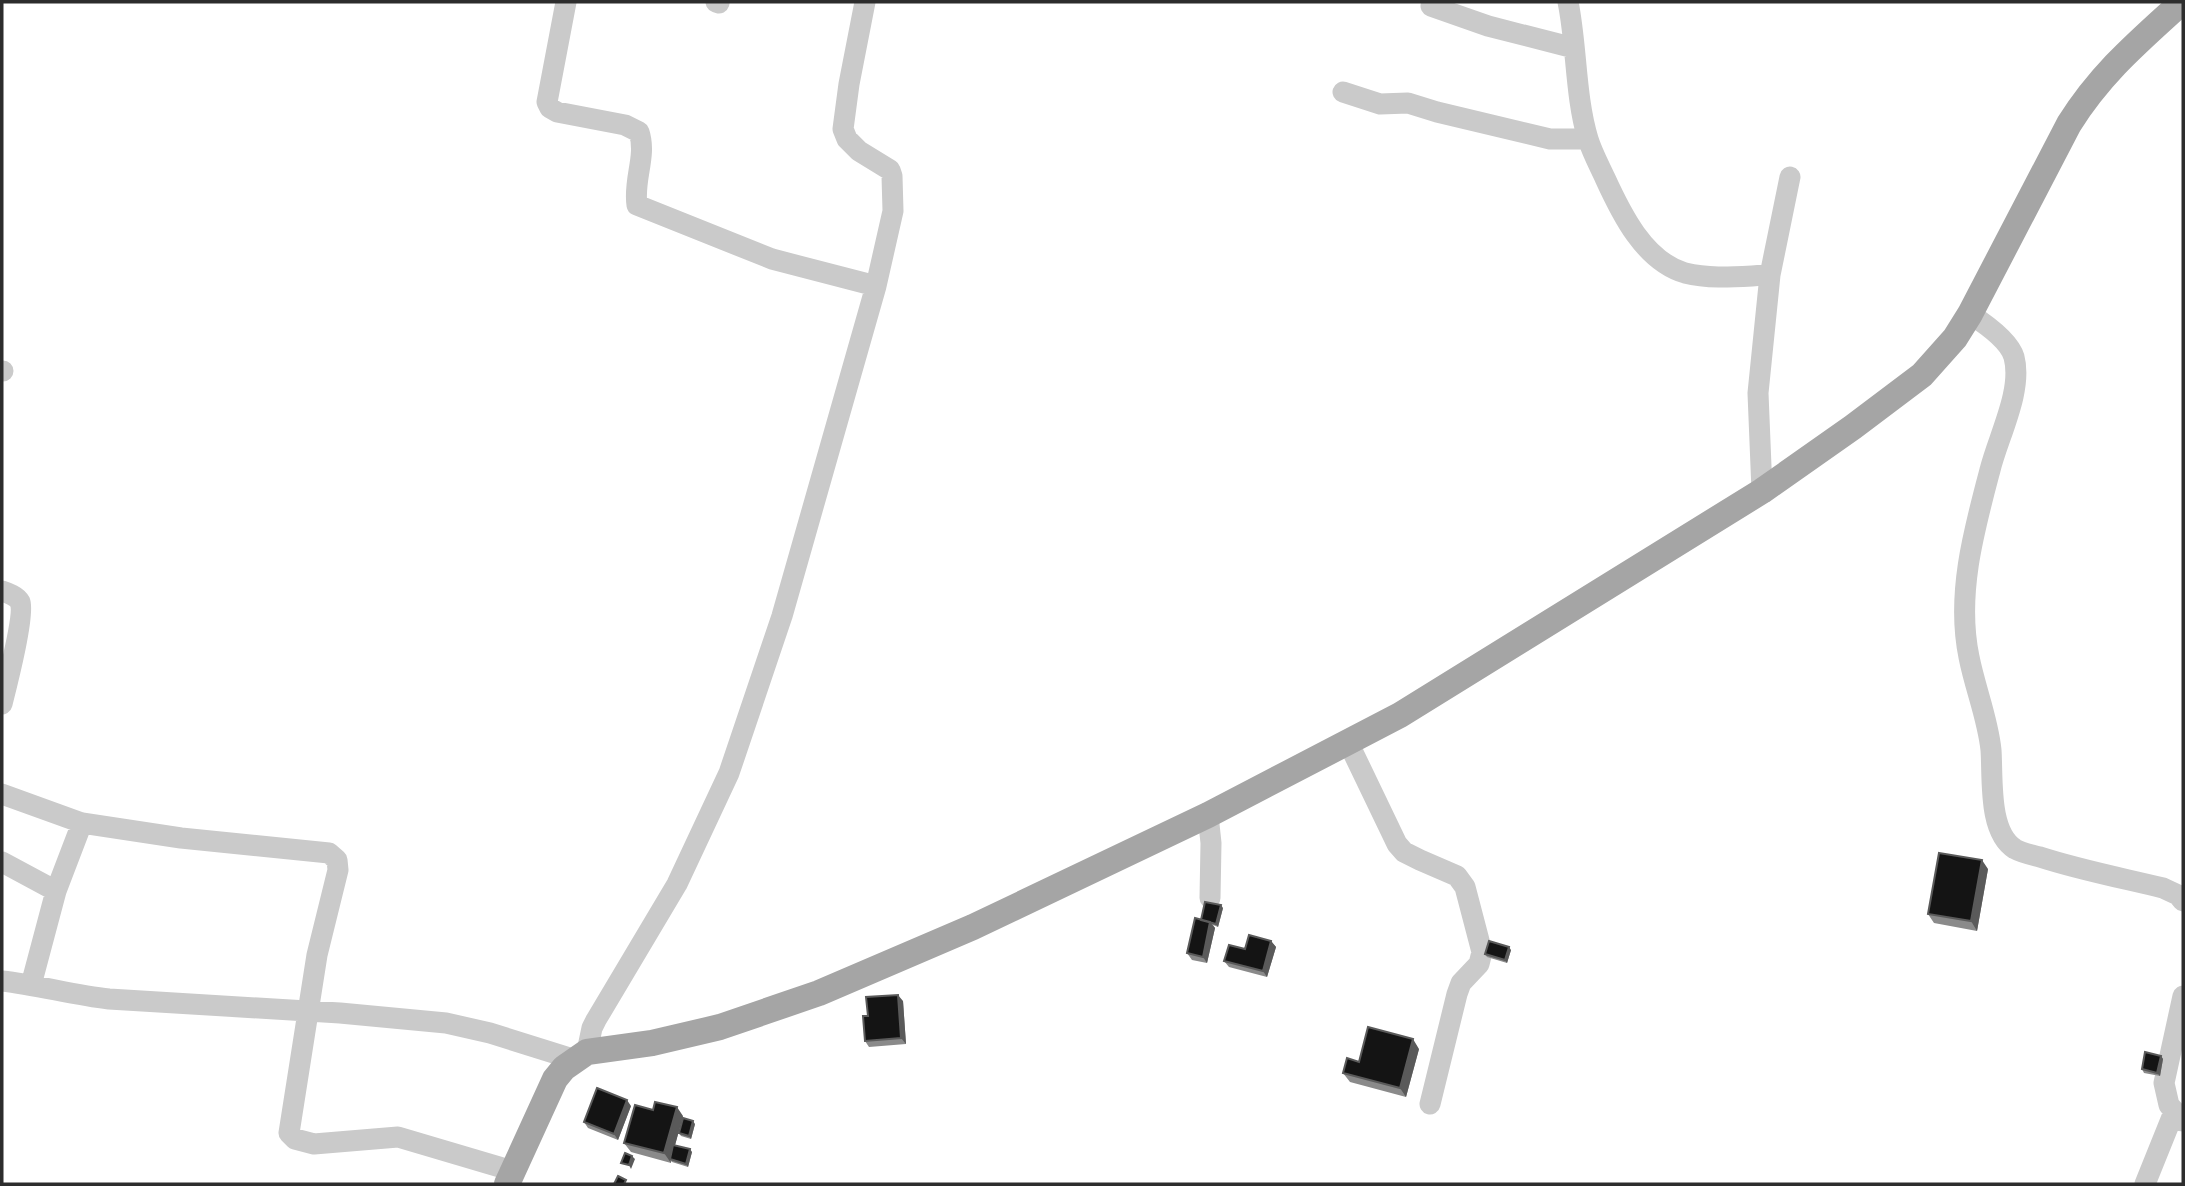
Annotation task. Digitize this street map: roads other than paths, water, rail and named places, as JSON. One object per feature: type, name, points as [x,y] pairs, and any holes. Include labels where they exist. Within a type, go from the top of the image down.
[{"type":"main road","points":[[510,1178],[555,1079],[564,1068],[581,1056],[720,1027],[819,993],[974,927],[1208,815],[1400,715],[1762,491],[1853,427],[1922,375],[1955,338],[2086,97],[2115,64],[2182,2]]},
{"type":"street","points":[[566,2],[547,102],[550,108],[557,112],[625,125],[639,132],[642,144],[635,192],[637,205],[772,259],[876,286]]},
{"type":"street","points":[[2,981],[109,999],[446,1023],[581,1056],[592,1028],[677,884],[729,773],[782,617],[876,286],[893,211],[892,176],[890,170],[847,139],[843,130],[864,2]]},
{"type":"street","points":[[1568,2],[1587,139],[1619,208],[1634,232],[1653,254],[1677,270],[1718,277],[1770,275]]},
{"type":"street","points":[[1430,6],[1488,26],[1574,48]]},
{"type":"street","points":[[1343,92],[1380,104],[1408,103],[1550,139],[1587,139]]},
{"type":"street","points":[[1762,491],[1758,393],[1770,275],[1790,177]]},
{"type":"street","points":[[1969,314],[1993,329],[2014,356],[2015,388],[1978,513],[1967,574],[1964,621],[1968,656],[1989,737],[1994,813],[2001,835],[2015,849],[2057,863],[2163,888],[2178,895],[2183,901]]},
{"type":"street","points":[[2,591],[17,599],[21,609],[2,704]]},
{"type":"street","points":[[1348,742],[1397,844],[1412,856],[1452,873],[1463,882],[1481,941],[1479,964],[1461,983],[1457,994],[1430,1104]]},
{"type":"street","points":[[2,794],[82,823],[181,838],[329,853],[337,860],[338,870],[317,955],[289,1125],[291,1136],[314,1144],[398,1137],[510,1178]]},
{"type":"street","points":[[1208,815],[1211,843],[1210,898]]},
{"type":"street","points":[[31,985],[57,891],[82,823]]},
{"type":"street","points":[[2,862],[57,891]]},
{"type":"street","points":[[2145,1184],[2179,1116],[2169,1105],[2164,1083],[2183,996]]}]
